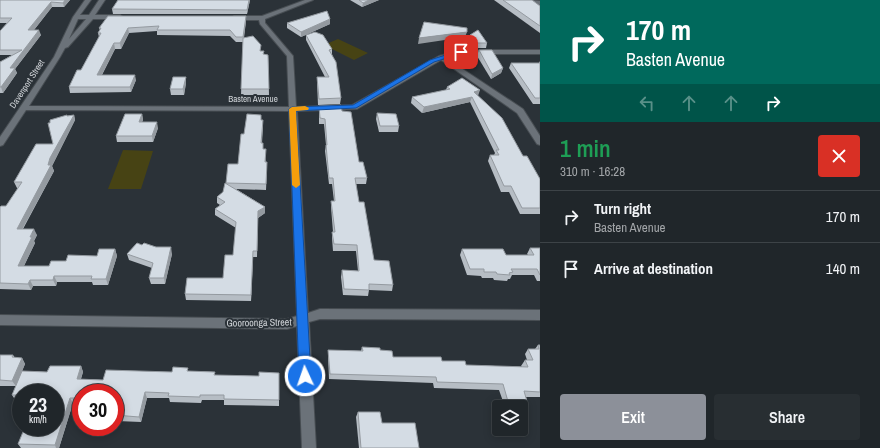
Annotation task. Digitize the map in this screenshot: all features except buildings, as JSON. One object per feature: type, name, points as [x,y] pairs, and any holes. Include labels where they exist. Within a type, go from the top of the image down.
[{"type":"street","points":[[57,57],[76,17],[88,0]]},
{"type":"street","points":[[57,57],[92,17],[102,0]]},
{"type":"street","points":[[223,18],[262,18],[310,0]]},
{"type":"street","points":[[531,0],[540,3]]},
{"type":"street","points":[[76,17],[130,17]]},
{"type":"street","points":[[262,18],[262,23],[290,56],[309,448]]},
{"type":"street","name":"Basten Avenue","points":[[23,108],[292,109],[354,107],[441,57],[461,52],[540,52]]},
{"type":"street","name":"Davenport Street","points":[[0,143],[57,57]]},
{"type":"street","points":[[441,57],[520,110],[540,142]]},
{"type":"street","name":"Gooroonga Street","points":[[0,320],[287,324],[320,314],[540,315]]},
{"type":"shaded area","points":[[338,39],[368,53],[354,60],[324,45]]},
{"type":"shaded area","points":[[123,150],[153,151],[141,189],[108,189]]},
{"type":"slow traffic","points":[[296,185],[292,109],[305,108]]},
{"type":"route","points":[[305,376],[292,109],[354,107],[432,61],[461,52]]}]
